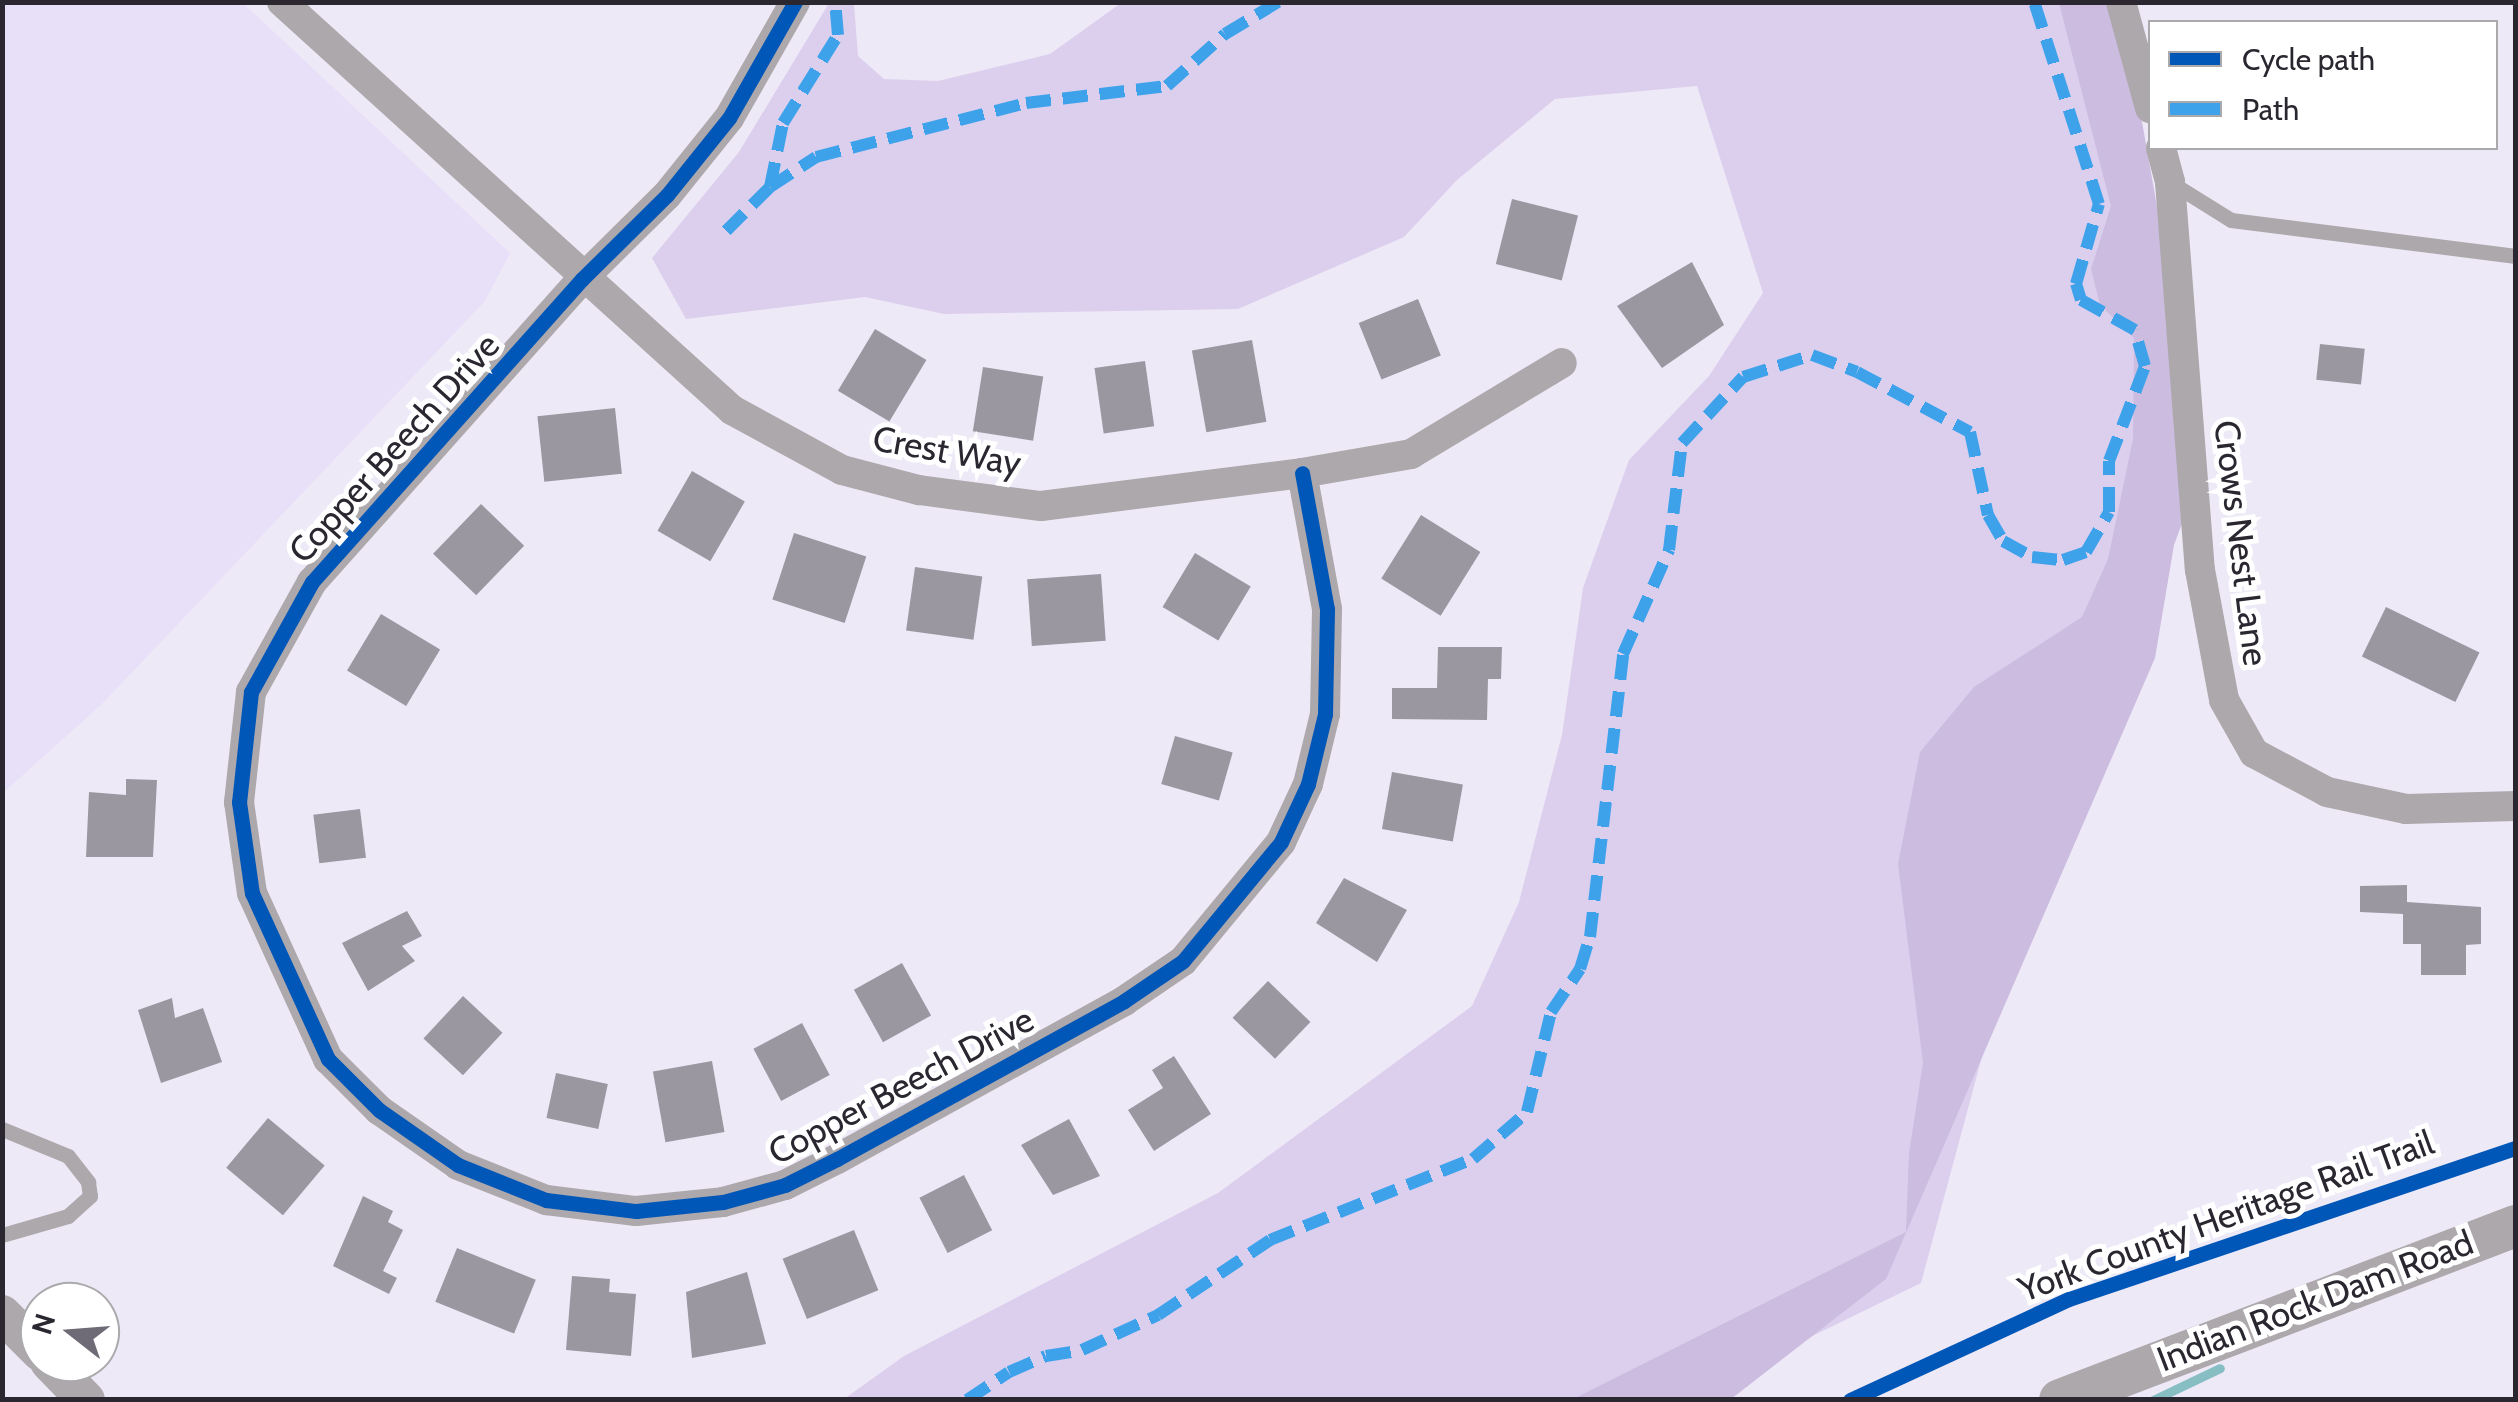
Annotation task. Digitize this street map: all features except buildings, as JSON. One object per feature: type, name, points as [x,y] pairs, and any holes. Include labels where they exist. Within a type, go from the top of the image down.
[{"type":"main road","name":"Indian Rock Dam Road","points":[[2060,1400],[2516,1226]]},
{"type":"street","name":"Crest Way","points":[[282,2],[582,279],[732,410],[842,470],[919,490],[1041,506],[1302,473],[1411,454],[1562,363]]},
{"type":"street","name":"Copper Beech Drive","points":[[794,2],[729,118],[668,195],[582,279],[312,582],[251,692],[238,802],[252,893],[328,1059],[425,1146],[498,1185],[546,1200],[680,1209],[785,1185],[1124,1001],[1183,961],[1281,842],[1308,784],[1325,714],[1327,609],[1302,473]]},
{"type":"street","points":[[2122,2],[2148,100]]},
{"type":"street","name":"Crows Nest Lane","points":[[2162,150],[2170,182],[2200,570],[2224,700],[2254,753],[2327,792],[2406,809],[2516,806]]},
{"type":"street","points":[[2,1314],[20,1332]]},
{"type":"lane","points":[[2170,182],[2231,220],[2516,256]]},
{"type":"lane","points":[[2,1129],[68,1156],[88,1182],[90,1196],[68,1216],[2,1235]]},
{"type":"shaded area","points":[[3,3],[243,3],[510,253],[485,301],[102,704],[3,793]]},
{"type":"shaded area","points":[[829,3],[854,3],[858,56],[884,79],[938,81],[1050,54],[1121,3],[2074,3],[2131,205],[2143,459],[1921,1283],[1683,1399],[844,1399],[904,1356],[1218,1193],[1472,1006],[1519,902],[1562,735],[1583,588],[1629,460],[1709,376],[1763,293],[1697,86],[1555,99],[1457,180],[1404,237],[1238,309],[944,314],[865,297],[686,319],[652,258],[739,152]]},
{"type":"shaded area","points":[[2059,3],[2121,3],[2179,331],[2197,483],[2174,545],[2155,658],[1886,1279],[1731,1399],[1571,1400],[1906,1232],[1909,1153],[1923,1063],[1898,864],[1920,752],[1974,687],[2082,617],[2108,559],[2133,439],[2134,338],[2100,305],[2091,269],[2111,206]]},
{"type":"waterway","points":[[2153,1400],[2220,1368]]},
{"type":"marked path","points":[[770,187],[783,123],[838,35],[835,2]]},
{"type":"marked path","points":[[726,231],[770,187],[816,157],[1026,103],[1167,86],[1225,34],[1278,2]]},
{"type":"marked path","points":[[967,1400],[1009,1372],[1046,1356],[1082,1350],[1158,1315],[1270,1240],[1473,1159],[1527,1112],[1551,1012],[1580,969],[1590,937],[1623,654],[1669,550],[1682,443],[1743,377],[1812,355],[1857,372],[1970,432],[1988,515],[2003,541],[2032,557],[2063,560],[2086,552],[2109,512],[2109,461],[2145,366],[2135,330],[2081,300],[2076,284],[2099,204],[2034,2]]},
{"type":"cycle path","points":[[795,2],[729,118],[667,195],[582,279],[312,582],[251,692],[239,802],[252,893],[328,1059],[379,1110],[458,1165],[546,1200],[636,1211],[723,1202],[785,1185],[837,1159],[1124,1001],[1183,961],[1281,842],[1308,784],[1325,714],[1327,609],[1302,473]]},
{"type":"cycle path","name":"York County Heritage Rail Trail","points":[[1850,1400],[2069,1299],[2516,1148]]}]
